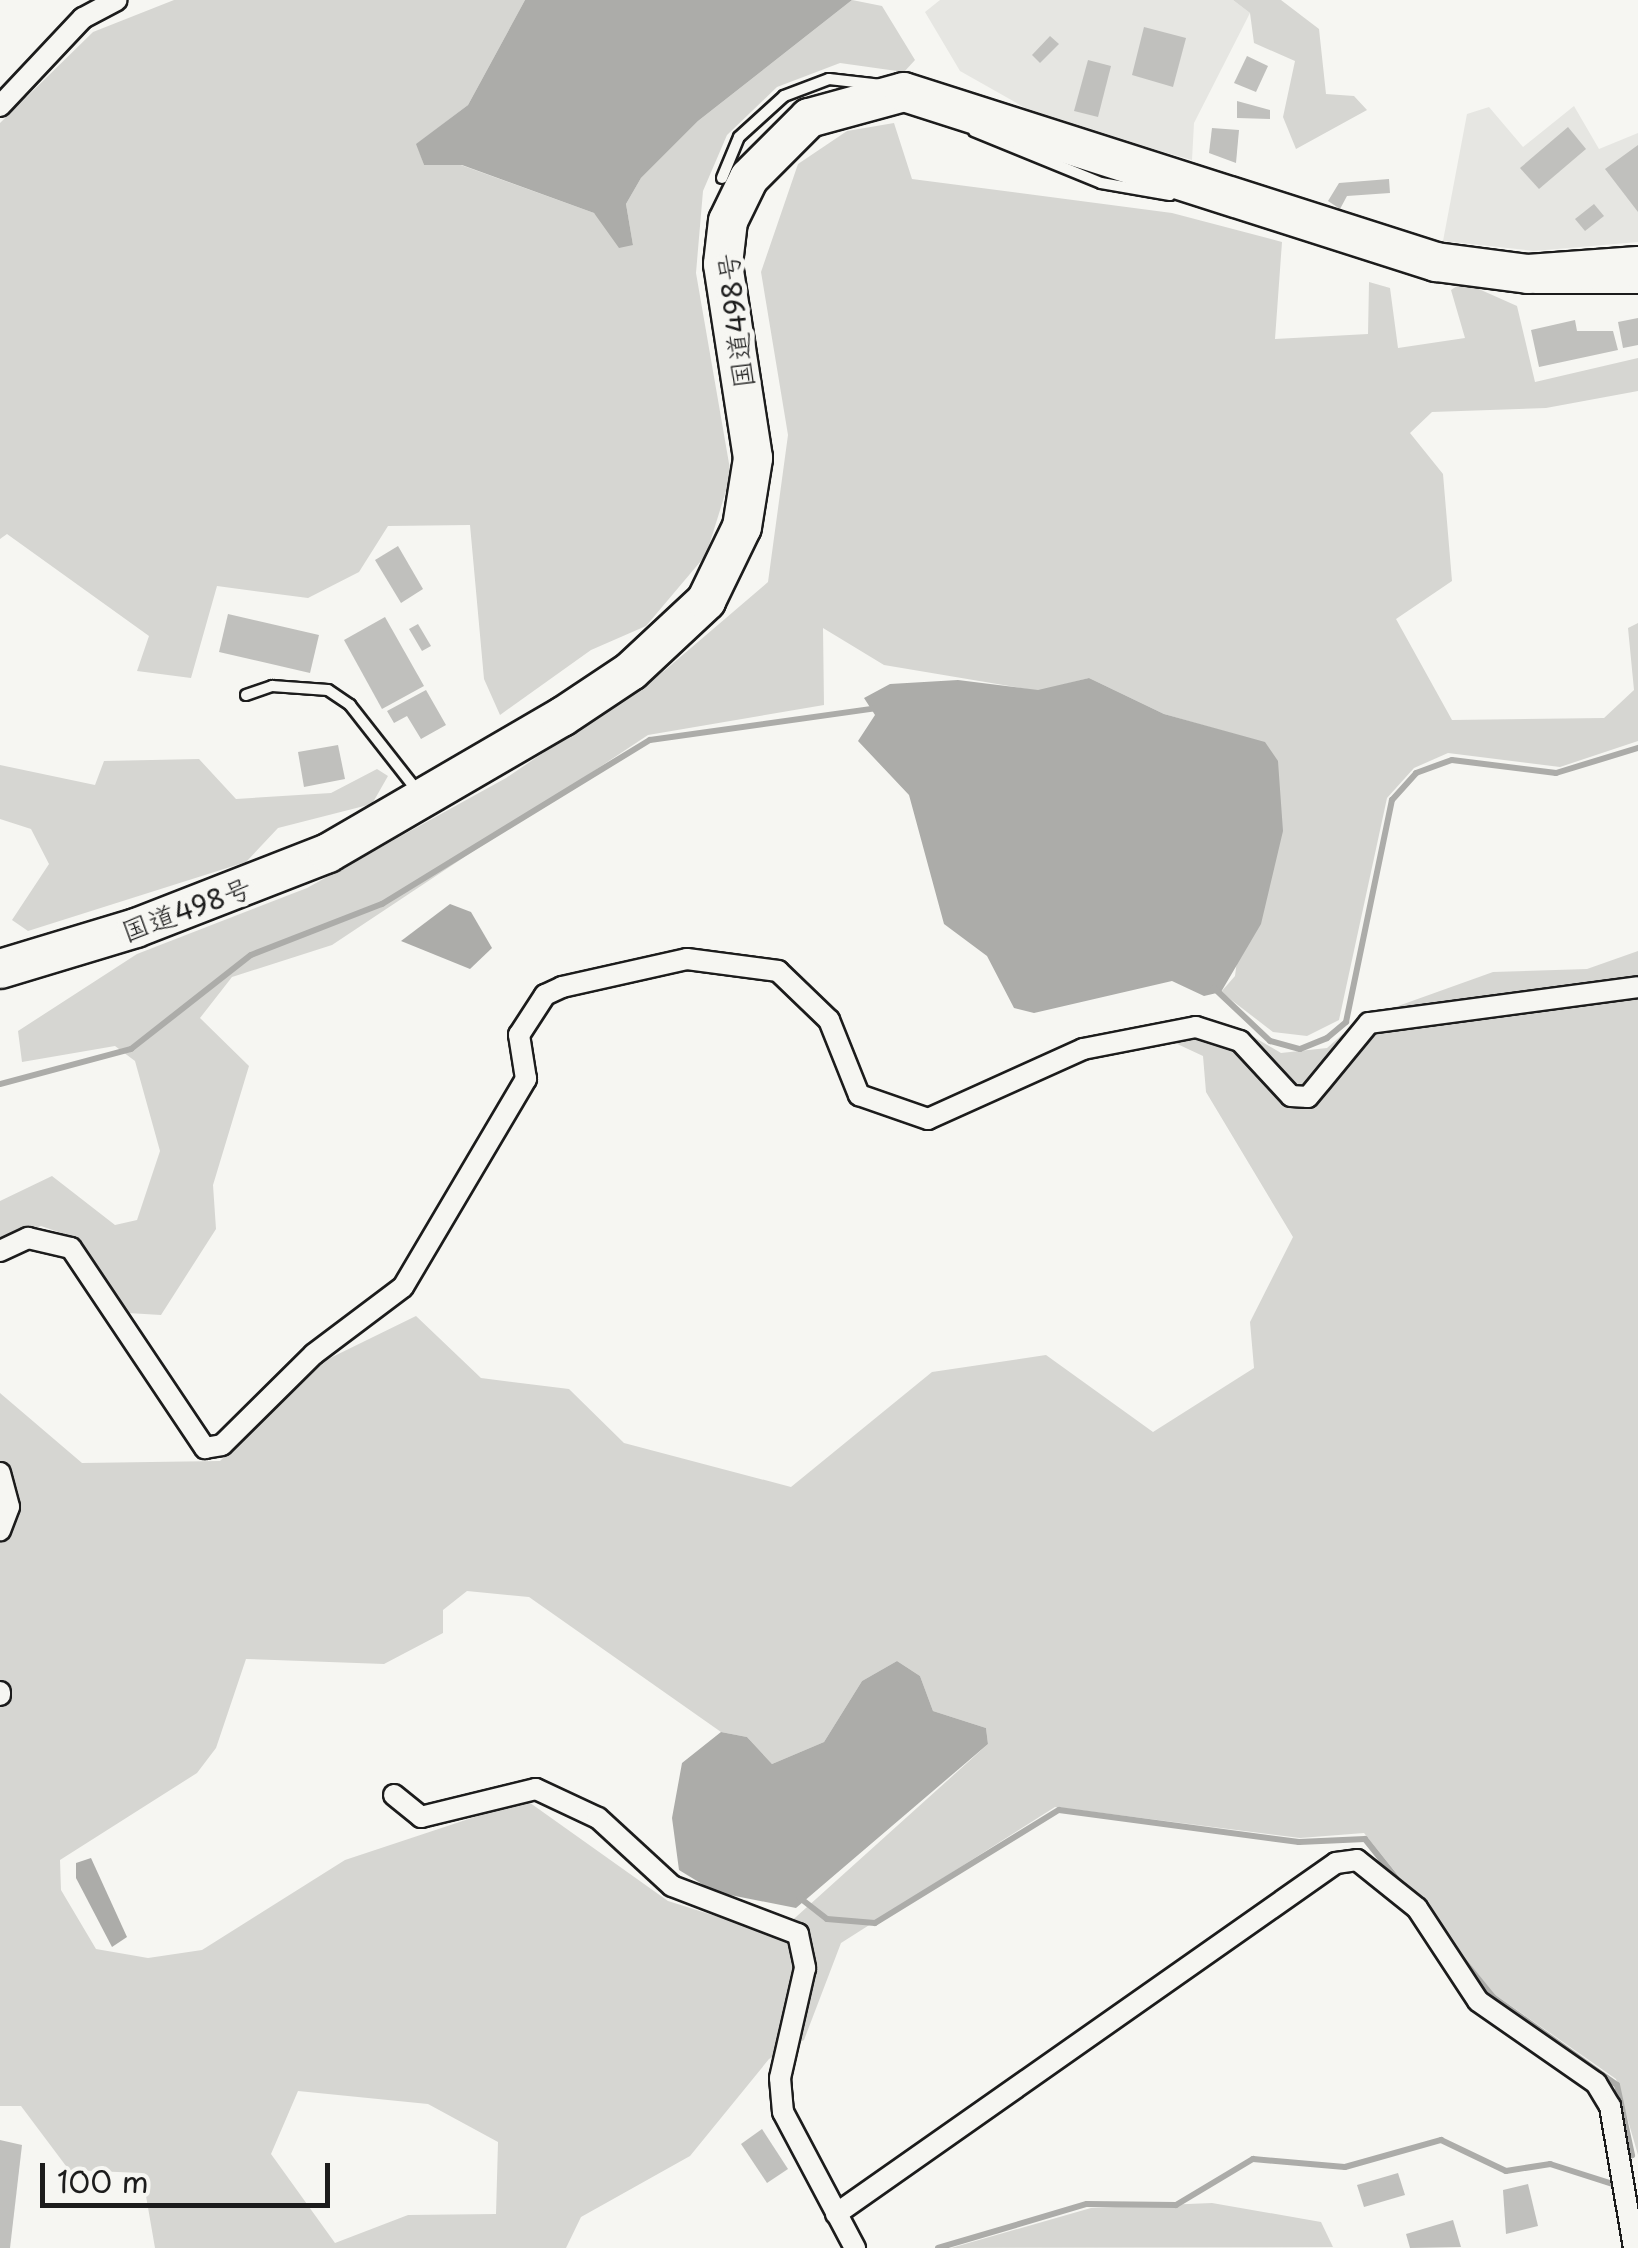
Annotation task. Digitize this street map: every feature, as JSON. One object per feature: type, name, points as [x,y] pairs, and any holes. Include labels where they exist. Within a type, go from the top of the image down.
[{"type":"highway","points":[[917,95],[1231,198],[1483,272],[1638,266]]},
{"type":"highway","name":"国道498号","points":[[0,968],[251,887],[426,802],[631,671],[706,601],[742,527],[753,458],[723,264],[728,222],[749,178],[809,118],[917,95]]},
{"type":"street","points":[[0,106],[83,18],[116,0]]},
{"type":"street","points":[[0,1251],[28,1238],[72,1248],[205,1448],[222,1445],[314,1354],[403,1288],[526,1079],[519,1035],[545,995],[562,987],[686,959],[778,971],[830,1020],[858,1096],[928,1119],[1083,1049],[1196,1028],[1240,1041],[1291,1096],[1308,1098],[1369,1023],[1638,987]]},
{"type":"street","points":[[0,1473],[9,1507],[0,1530]]},
{"type":"street","points":[[394,1795],[421,1816],[536,1789],[598,1818],[672,1886],[798,1934],[805,1968],[780,2078],[783,2112],[854,2245]]},
{"type":"street","points":[[836,2214],[1336,1863],[1356,1860],[1417,1908],[1478,2001],[1596,2084],[1610,2106],[1634,2248]]},
{"type":"lane","points":[[722,178],[740,137],[784,96],[844,78],[917,95]]},
{"type":"lane","points":[[1483,272],[1561,294],[1638,288]]},
{"type":"lane","points":[[246,695],[272,686],[328,690],[350,704],[426,802]]},
{"type":"shaded area","points":[[174,0],[525,0],[468,105],[417,144],[424,165],[461,165],[594,213],[633,245],[626,204],[641,178],[698,121],[852,0],[882,6],[915,60],[904,72],[840,63],[777,87],[727,135],[703,191],[696,273],[731,475],[706,555],[646,626],[591,650],[500,715],[484,679],[470,525],[388,526],[359,572],[308,598],[217,586],[191,678],[137,671],[149,636],[7,534],[0,539],[0,123],[93,32]]},
{"type":"shaded area","points":[[525,0],[852,0],[698,121],[641,178],[626,204],[633,245],[619,248],[594,213],[462,165],[424,165],[416,144],[468,105]]},
{"type":"shaded area","points":[[940,0],[1233,0],[1250,13],[1194,123],[1192,160],[1043,118],[960,71],[925,12]]},
{"type":"shaded area","points":[[1233,0],[1281,0],[1319,29],[1326,94],[1354,96],[1367,110],[1296,149],[1283,117],[1295,61],[1254,43],[1250,13]]},
{"type":"shaded area","points":[[1574,106],[1599,149],[1638,133],[1638,242],[1534,251],[1443,241],[1467,114],[1489,107],[1523,147]]},
{"type":"shaded area","points":[[894,123],[912,179],[1172,213],[1282,242],[1275,339],[1368,334],[1369,282],[1390,288],[1398,348],[1465,338],[1451,290],[1463,282],[1517,306],[1535,382],[1638,358],[1638,391],[1546,408],[1432,412],[1410,433],[1443,474],[1452,581],[1396,619],[1452,720],[1604,718],[1634,690],[1628,628],[1638,623],[1638,741],[1560,767],[1448,753],[1414,768],[1387,798],[1339,1020],[1307,1036],[1273,1032],[1221,992],[1235,976],[1265,743],[1164,714],[1089,678],[1038,691],[884,665],[823,628],[824,705],[648,735],[332,945],[232,977],[200,1018],[249,1066],[213,1185],[216,1229],[161,1315],[128,1313],[76,1238],[41,1226],[0,1242],[0,1201],[52,1176],[115,1225],[137,1220],[160,1151],[135,1061],[115,1046],[22,1062],[18,1031],[137,954],[307,888],[506,778],[664,671],[768,582],[788,435],[761,272],[798,164],[847,131]]},
{"type":"shaded area","points":[[1089,678],[1164,714],[1265,742],[1278,761],[1283,831],[1261,924],[1221,992],[1204,996],[1172,981],[1034,1013],[1014,1008],[987,956],[944,924],[909,795],[858,741],[875,715],[864,698],[890,684],[958,680],[1038,690]]},
{"type":"shaded area","points":[[199,759],[236,799],[331,793],[377,769],[388,776],[372,804],[278,828],[246,862],[28,931],[12,920],[49,864],[31,829],[0,819],[0,765],[95,785],[104,761]]},
{"type":"shaded area","points":[[450,904],[471,912],[492,948],[470,969],[401,941]]},
{"type":"shaded area","points":[[1638,951],[1638,2155],[1616,2079],[1494,1994],[1364,1833],[1300,1838],[1055,1807],[841,1943],[804,2040],[769,2059],[690,2156],[581,2217],[566,2248],[155,2248],[142,2173],[69,2170],[21,2106],[0,2106],[0,1393],[82,1463],[220,1461],[320,1363],[416,1316],[481,1378],[569,1389],[624,1443],[791,1487],[932,1372],[1046,1355],[1153,1432],[1254,1368],[1250,1322],[1293,1237],[1206,1092],[1203,1056],[1173,1042],[1240,1029],[1281,1053],[1327,1048],[1359,1020],[1493,972],[1587,969]],"holes":[[[467,1591],[529,1597],[721,1732],[747,1737],[772,1764],[824,1742],[862,1681],[897,1661],[920,1676],[933,1711],[986,1728],[988,1744],[776,1935],[668,1901],[526,1800],[345,1860],[202,1950],[148,1958],[96,1949],[61,1890],[60,1860],[197,1773],[216,1748],[246,1659],[384,1664],[443,1633],[443,1610]],[[298,2091],[428,2104],[498,2142],[496,2214],[408,2215],[335,2243],[271,2154]]]},
{"type":"shaded area","points":[[897,1661],[920,1676],[933,1711],[986,1728],[988,1744],[796,1908],[715,1892],[679,1870],[672,1818],[682,1763],[721,1732],[747,1737],[772,1764],[824,1742],[862,1681]]},
{"type":"shaded area","points":[[91,1858],[127,1937],[112,1947],[76,1878],[76,1863]]},
{"type":"shaded area","points":[[1212,2203],[1321,2222],[1333,2247],[951,2248],[1091,2208]]},
{"type":"building","points":[[1144,27],[1186,38],[1173,87],[1132,75]]},
{"type":"building","points":[[1050,36],[1059,44],[1040,63],[1032,55]]},
{"type":"building","points":[[1247,56],[1268,66],[1256,92],[1234,83]]},
{"type":"building","points":[[1088,60],[1111,66],[1098,117],[1074,111]]},
{"type":"building","points":[[1237,101],[1270,110],[1270,119],[1237,118]]},
{"type":"building","points":[[1568,127],[1586,149],[1539,189],[1520,168]]},
{"type":"building","points":[[1212,128],[1239,130],[1236,163],[1209,153]]},
{"type":"building","points":[[1638,145],[1638,212],[1605,169]]},
{"type":"building","points":[[1389,179],[1390,193],[1347,196],[1340,209],[1328,201],[1339,183]]},
{"type":"building","points":[[1594,204],[1604,216],[1585,231],[1575,219]]},
{"type":"building","points":[[1638,318],[1638,345],[1623,348],[1618,322]]},
{"type":"building","points":[[1575,320],[1577,331],[1613,331],[1618,350],[1539,367],[1531,330]]},
{"type":"building","points":[[398,546],[423,589],[401,603],[375,560]]},
{"type":"building","points":[[228,614],[319,635],[310,673],[219,652]]},
{"type":"building","points":[[385,617],[424,686],[382,709],[344,640]]},
{"type":"building","points":[[418,624],[431,646],[422,651],[409,629]]},
{"type":"building","points":[[426,690],[446,725],[421,739],[407,716],[394,723],[387,711]]},
{"type":"building","points":[[338,745],[345,779],[304,787],[298,752]]},
{"type":"building","points":[[762,2129],[788,2169],[767,2183],[741,2144]]},
{"type":"building","points":[[0,2140],[22,2145],[10,2248],[0,2248]]},
{"type":"building","points":[[1398,2173],[1405,2195],[1364,2207],[1357,2185]]},
{"type":"building","points":[[1528,2184],[1538,2226],[1506,2234],[1503,2190]]},
{"type":"building","points":[[1453,2220],[1461,2247],[1410,2248],[1406,2234]]},
{"type":"waterway","points":[[0,1084],[131,1049],[251,955],[382,904],[650,740],[877,708]]},
{"type":"waterway","points":[[1214,988],[1270,1041],[1300,1049],[1327,1038],[1346,1022],[1392,800],[1416,773],[1452,760],[1556,773],[1638,748]]},
{"type":"waterway","points":[[800,1898],[827,1919],[875,1923],[1059,1810],[1299,1842],[1365,1839],[1401,1884]]},
{"type":"waterway","points":[[1462,1959],[1493,1997],[1617,2085],[1632,2155]]},
{"type":"waterway","points":[[938,2248],[1087,2204],[1176,2205],[1253,2159],[1345,2167],[1441,2140],[1506,2171],[1550,2164],[1619,2186]]}]
